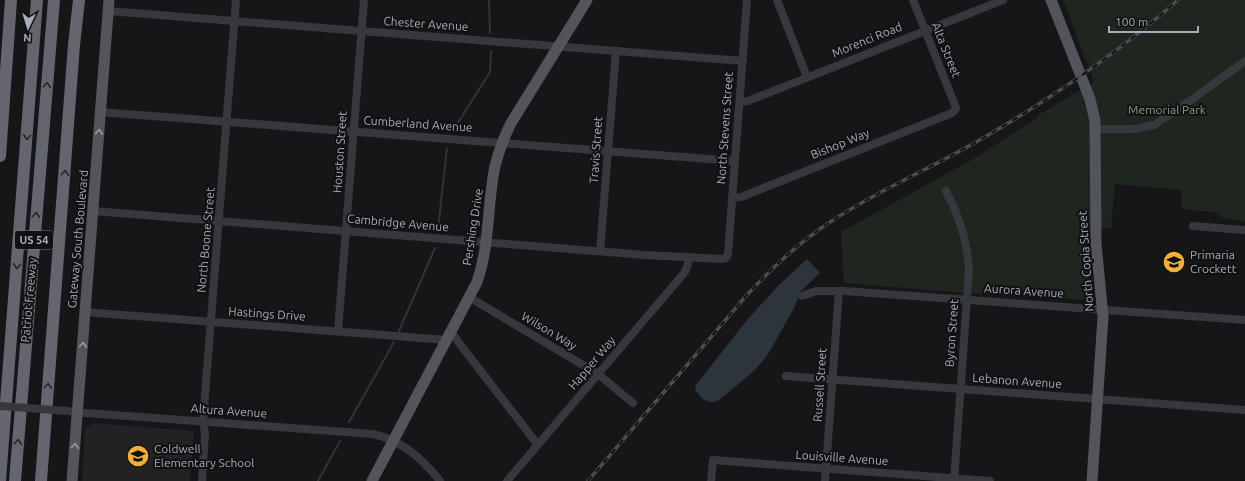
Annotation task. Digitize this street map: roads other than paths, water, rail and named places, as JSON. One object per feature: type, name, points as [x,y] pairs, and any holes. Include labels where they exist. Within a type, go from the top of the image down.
[{"type":"highway","points":[[0,156],[12,0]]},
{"type":"highway","points":[[7,52],[13,43],[19,0]]},
{"type":"highway","name":"Patriot Freeway","points":[[0,480],[37,0]]},
{"type":"highway","name":"Patriot Freeway","points":[[15,481],[54,0]]},
{"type":"highway","points":[[72,0],[74,45]]},
{"type":"highway","points":[[41,481],[74,45],[79,0]]},
{"type":"main road","name":"Pershing Drive","points":[[372,481],[469,298],[480,272],[486,242],[495,168],[502,143],[511,123],[587,0]]},
{"type":"main road","name":"North Copia Street","points":[[1051,0],[1090,99],[1094,112],[1096,129],[1096,243],[1103,309],[1092,481]]},
{"type":"main road","name":"Gateway South Boulevard","points":[[72,481],[73,412],[85,312],[109,6]]},
{"type":"street","name":"North Boone Street","points":[[202,481],[205,433],[203,421],[236,0]]},
{"type":"street","name":"Houston Street","points":[[338,331],[364,0]]},
{"type":"street","name":"North Stevens Street","points":[[726,258],[728,254],[747,0]]},
{"type":"street","points":[[777,0],[807,77]]},
{"type":"street","name":"Alta Street","points":[[913,0],[956,110]]},
{"type":"street","name":"Morenci Road","points":[[740,102],[1004,0]]},
{"type":"street","name":"Chester Avenue","points":[[109,6],[235,22],[743,61]]},
{"type":"street","name":"Travis Street","points":[[600,251],[616,51]]},
{"type":"street","points":[[1096,129],[1134,129],[1147,127],[1166,118],[1245,60]]},
{"type":"street","name":"Bishop Way","points":[[732,198],[741,197],[952,113],[956,110]]},
{"type":"street","name":"Cumberland Avenue","points":[[100,112],[735,161]]},
{"type":"street","name":"Byron Street","points":[[946,191],[954,206],[966,241],[969,270],[954,480]]},
{"type":"street","name":"Cambridge Avenue","points":[[92,211],[600,251],[722,259],[726,258]]},
{"type":"street","points":[[1193,226],[1245,230]]},
{"type":"street","name":"Happer Way","points":[[507,481],[684,272],[690,257]]},
{"type":"street","name":"Aurora Avenue","points":[[802,296],[816,291],[839,292],[844,290],[1245,320]]},
{"type":"street","name":"Russell Street","points":[[825,481],[839,292]]},
{"type":"street","name":"Wilson Way","points":[[469,298],[598,374],[633,403]]},
{"type":"street","name":"Hastings Drive","points":[[85,312],[338,331],[449,336]]},
{"type":"street","points":[[449,336],[459,343],[538,445]]},
{"type":"street","name":"Lebanon Avenue","points":[[786,376],[1245,410]]},
{"type":"street","name":"Altura Avenue","points":[[0,406],[373,434],[394,441],[412,452],[440,481]]},
{"type":"street","name":"Louisville Avenue","points":[[711,481],[712,460],[954,480],[990,481]]},
{"type":"waterway","points":[[489,0],[490,33]]},
{"type":"waterway","points":[[454,129],[490,72],[491,51]]},
{"type":"waterway","points":[[438,229],[447,148]]},
{"type":"waterway","points":[[399,331],[435,248]]},
{"type":"waterway","points":[[349,422],[394,342]]},
{"type":"waterway","points":[[318,481],[340,441]]},
{"type":"railway","points":[[588,481],[746,296],[771,270],[798,246],[817,231],[857,205],[962,150],[1009,123],[1059,91],[1132,38],[1178,0]]},
{"type":"place","name":"Primaria Crockett","points":[[1174,262]]},
{"type":"place","name":"Coldwell Elementary School","points":[[138,456]]},
{"type":"park label","name":"Memorial Park","points":[[1167,110]]}]
